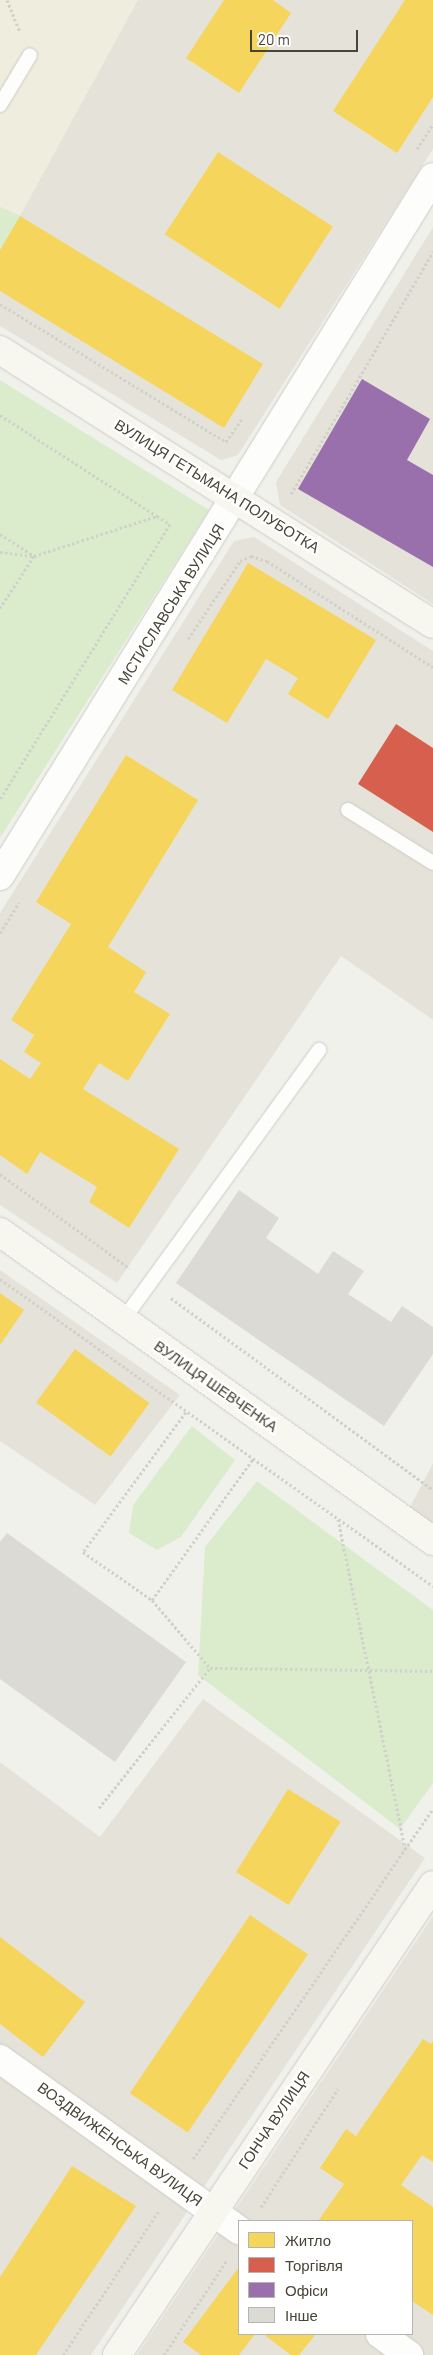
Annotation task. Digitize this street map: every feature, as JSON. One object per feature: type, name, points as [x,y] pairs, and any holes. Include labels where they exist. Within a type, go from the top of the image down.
[{"type":"main road","name":"ВУЛИЦЯ ГЕТЬМАНА ПОЛУБОТКА","points":[[0,350],[238,497],[433,624]]},
{"type":"main road","name":"ВУЛИЦЯ ШЕВЧЕНКА","points":[[0,1232],[433,1541]]},
{"type":"main road","name":"ГОНЧА ВУЛИЦЯ","points":[[116,2355],[433,1885]]},
{"type":"street","name":"МСТИСЛАВСЬКА ВУЛИЦЯ","points":[[0,876],[238,497],[433,177]]},
{"type":"street","name":"ВОЗДВИЖЕНСЬКА ВУЛИЦЯ","points":[[0,2059],[238,2229]]},
{"type":"street","points":[[381,2335],[409,2355]]},
{"type":"lane","points":[[0,105],[30,55]]},
{"type":"lane","points":[[348,810],[433,863]]},
{"type":"lane","points":[[123,1320],[319,1050]]},
{"type":"path","points":[[7,0],[30,55]]},
{"type":"path","points":[[296,498],[290,493],[433,252]]},
{"type":"path","points":[[0,304],[226,442],[248,410]]},
{"type":"path","points":[[0,416],[170,524],[0,799]]},
{"type":"path","points":[[0,552],[34,556],[157,516]]},
{"type":"path","points":[[0,534],[34,556]]},
{"type":"path","points":[[0,608],[34,556]]},
{"type":"path","points":[[182,648],[240,561],[251,556],[267,561],[433,667]]},
{"type":"path","points":[[0,933],[21,899]]},
{"type":"path","points":[[0,1174],[433,1490]]},
{"type":"path","points":[[0,1279],[433,1586]]},
{"type":"path","points":[[186,1412],[83,1552],[152,1600],[210,1668],[368,1667],[433,1671]]},
{"type":"path","points":[[152,1600],[253,1458]]},
{"type":"path","points":[[338,1519],[406,1849]]},
{"type":"path","points":[[99,1808],[210,1668]]},
{"type":"path","points":[[63,2355],[176,2184],[433,1809]]},
{"type":"path","points":[[164,2355],[229,2257]]},
{"type":"shaded area","points":[[0,0],[433,0],[433,149],[238,455],[221,460],[0,326]]},
{"type":"shaded area","points":[[0,0],[138,0],[20,216],[0,207]]},
{"type":"shaded area","points":[[433,227],[433,604],[280,505],[276,482]]},
{"type":"shaded area","points":[[254,537],[433,651],[433,1020],[341,956],[117,1283],[0,1205],[0,913],[234,541]]},
{"type":"shaded area","points":[[0,1270],[180,1395],[95,1505],[0,1441]]},
{"type":"shaded area","points":[[433,1463],[433,1523],[410,1507]]},
{"type":"shaded area","points":[[203,1699],[425,1858],[91,2355],[0,2355],[0,1762],[100,1837]]},
{"type":"shaded area","points":[[433,1916],[433,2355],[137,2355]]},
{"type":"green space","points":[[0,207],[20,216],[0,250]]},
{"type":"green space","points":[[0,380],[209,510],[0,838]]},
{"type":"green space","points":[[192,1426],[235,1460],[181,1537],[157,1550],[129,1533],[133,1505]]},
{"type":"green space","points":[[257,1481],[433,1610],[433,1783],[400,1829],[198,1675],[205,1547]]},
{"type":"building: Житло","points":[[224,0],[273,0],[291,13],[239,93],[186,58]]},
{"type":"building: Житло","points":[[405,0],[433,0],[433,97],[397,153],[333,111]]},
{"type":"building: Житло","points":[[218,152],[333,227],[280,309],[165,234]]},
{"type":"building: Житло","points":[[20,216],[263,364],[224,428],[0,291],[0,250]]},
{"type":"building: Житло","points":[[248,563],[376,640],[328,719],[288,694],[298,678],[266,659],[227,723],[172,690]]},
{"type":"building: Житло","points":[[126,755],[198,800],[108,947],[146,972],[134,992],[170,1014],[128,1081],[99,1063],[83,1089],[179,1149],[129,1228],[89,1202],[97,1187],[40,1152],[27,1174],[0,1155],[0,1059],[30,1079],[41,1063],[24,1052],[34,1035],[11,1020],[71,924],[36,902]]},
{"type":"building: Житло","points":[[0,1293],[24,1310],[0,1345]]},
{"type":"building: Житло","points":[[75,1349],[149,1403],[111,1456],[36,1402]]},
{"type":"building: Житло","points":[[288,1789],[341,1822],[289,1905],[236,1872]]},
{"type":"building: Житло","points":[[250,1915],[308,1954],[188,2132],[130,2093]]},
{"type":"building: Житло","points":[[0,1937],[85,2002],[43,2057],[0,2024]]},
{"type":"building: Житло","points":[[423,2039],[431,2044],[433,2041],[433,2162],[422,2155],[401,2185],[433,2207],[433,2315],[413,2302],[413,2220],[319,2220],[344,2184],[320,2168],[346,2129],[356,2136]]},
{"type":"building: Житло","points":[[72,2166],[136,2206],[36,2355],[0,2355],[0,2277]]},
{"type":"building: Житло","points":[[238,2268],[238,2335],[254,2335],[239,2355],[201,2355],[183,2342]]},
{"type":"building: Житло","points":[[264,2335],[315,2335],[299,2355],[291,2355]]},
{"type":"building: Торгівля","points":[[396,724],[433,748],[433,832],[358,784]]},
{"type":"building: Офіси","points":[[362,379],[430,419],[407,460],[433,475],[433,567],[298,489]]},
{"type":"building: Інше","points":[[239,1190],[279,1218],[266,1238],[318,1274],[333,1251],[364,1271],[348,1294],[391,1322],[402,1306],[433,1327],[433,1354],[384,1426],[176,1283]]},
{"type":"building: Інше","points":[[7,1533],[186,1662],[115,1762],[0,1679],[0,1542]]}]
